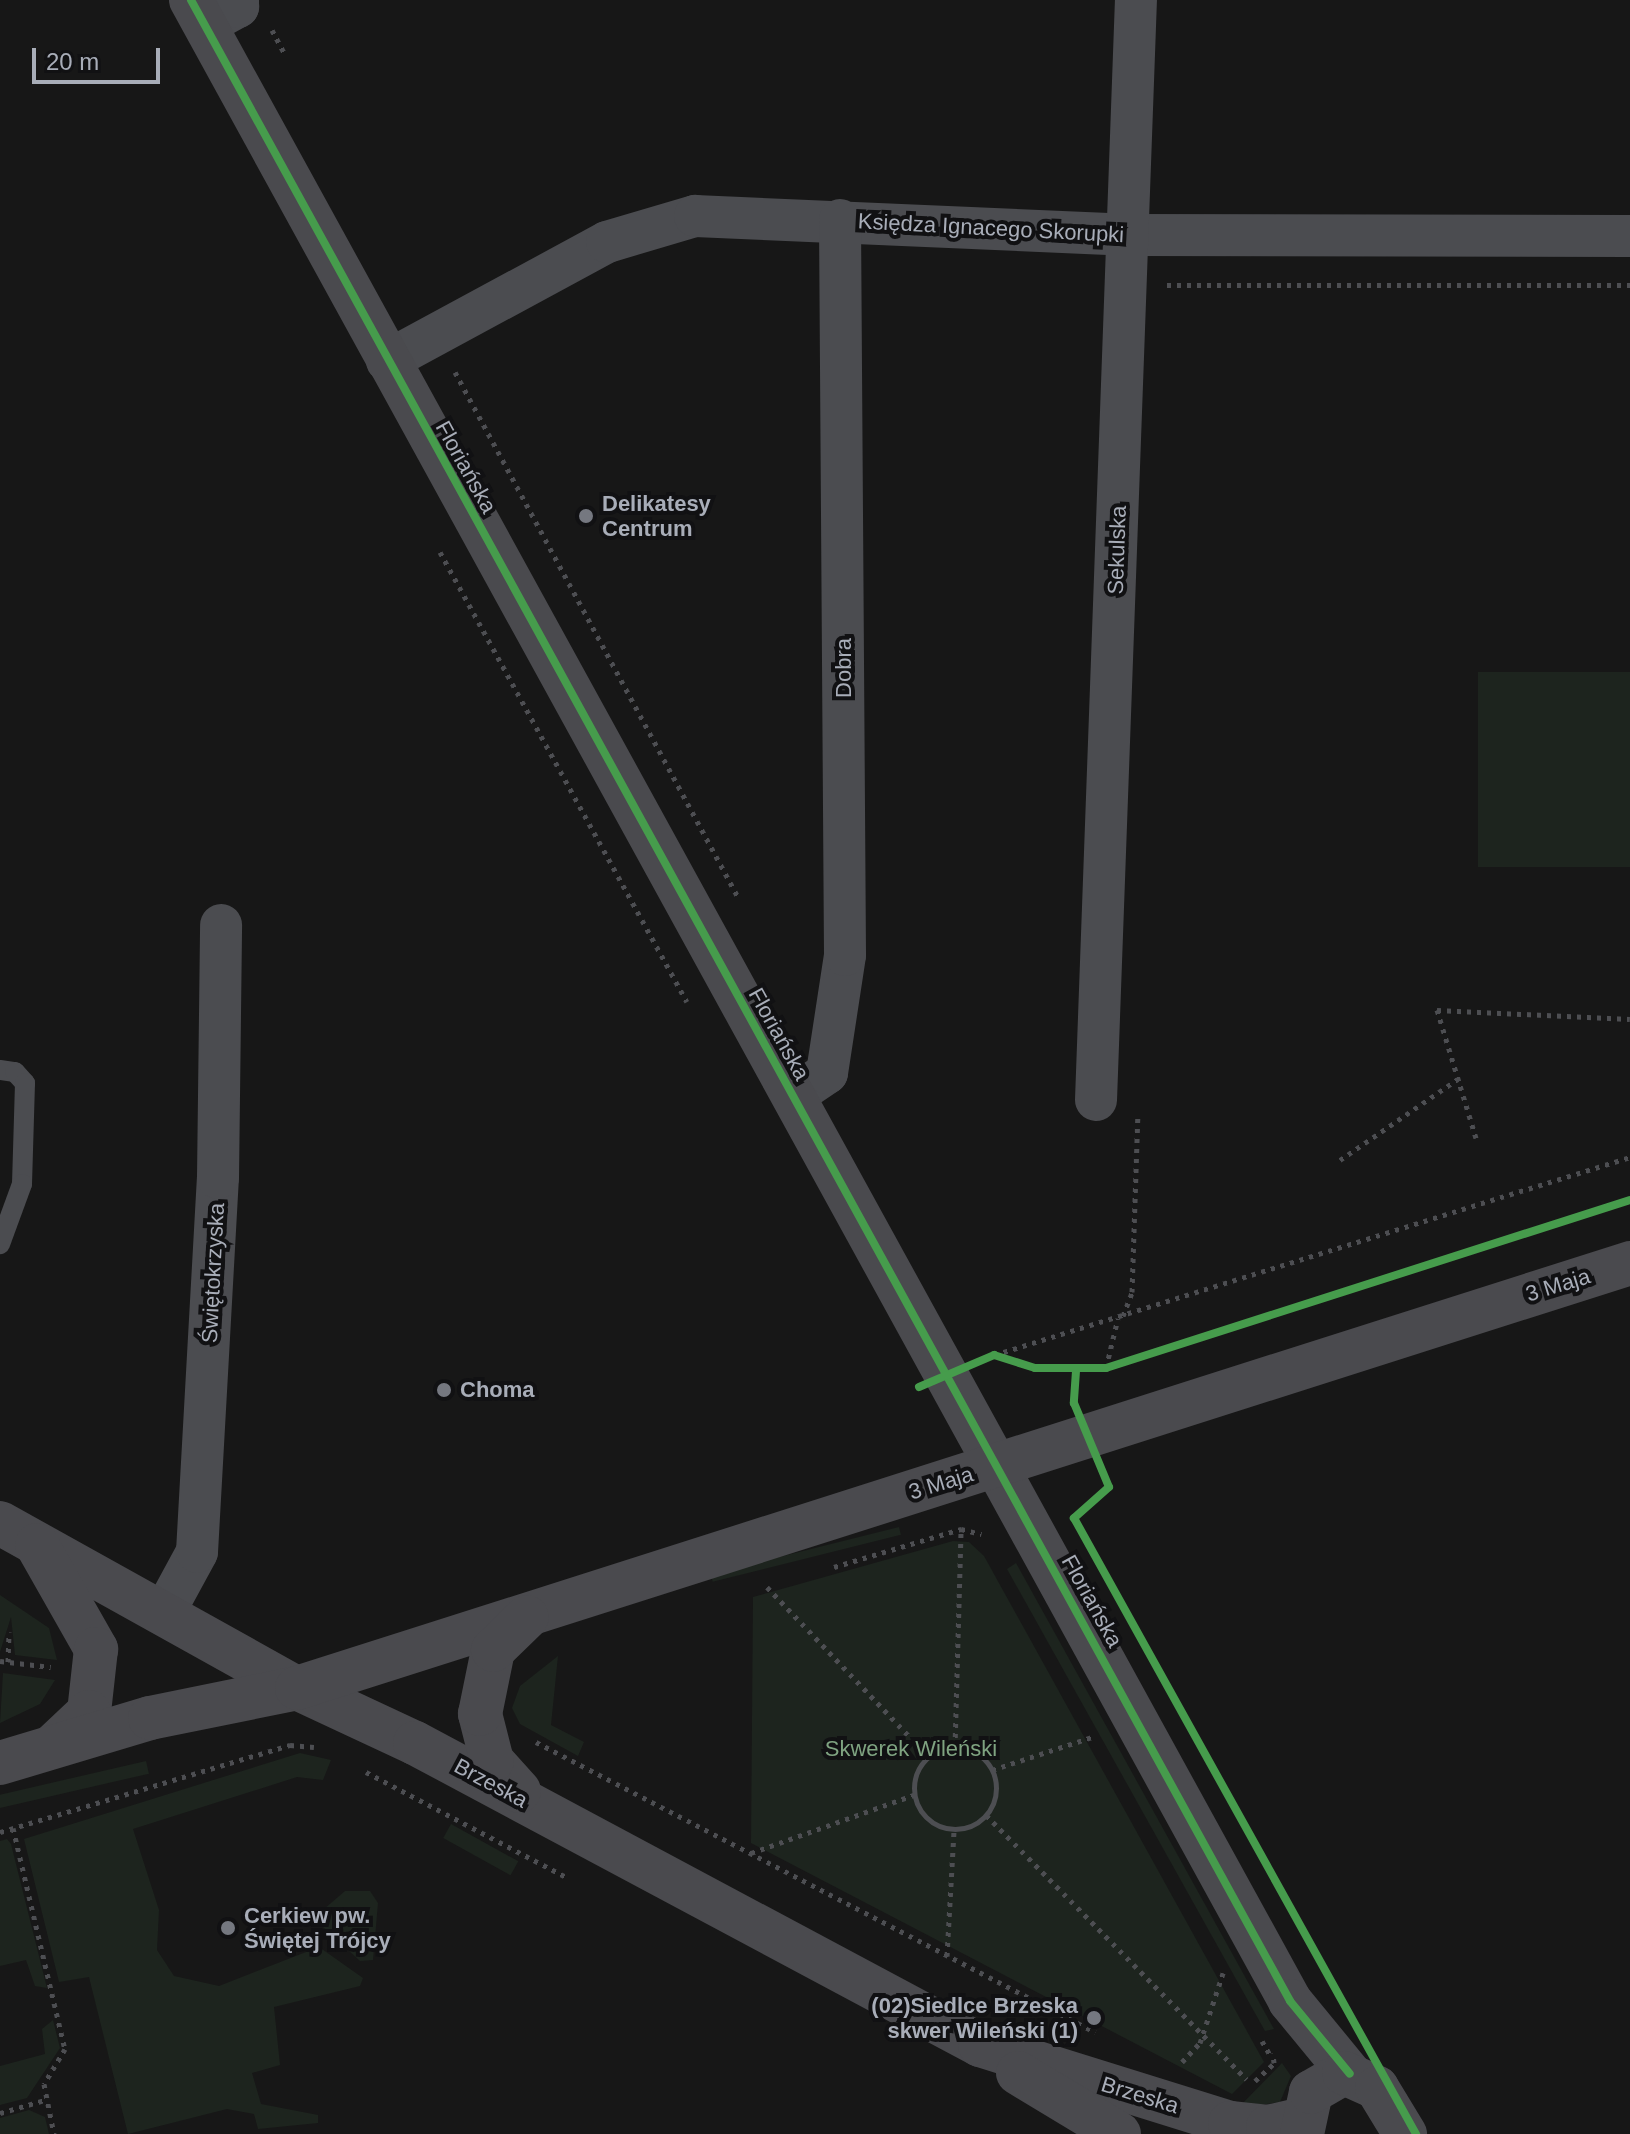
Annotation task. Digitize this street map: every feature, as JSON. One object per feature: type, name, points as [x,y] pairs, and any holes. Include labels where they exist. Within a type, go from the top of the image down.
[{"type":"street","name":"Sekulska","points":[[1096,1100],[1136,0]]},
{"type":"street","name":"Floriańska","points":[[218,8],[387,361],[1290,2001],[1350,2074],[1383,2094],[1405,2134]]},
{"type":"street","name":"Księdza Ignacego Skorupki","points":[[387,361],[637,230],[716,214],[1126,235],[1630,236]]},
{"type":"street","name":"Dobra","points":[[793,1096],[827,1073],[845,955],[840,220]]},
{"type":"street","name":"Świętokrzyska","points":[[165,1611],[197,1552],[218,1178],[221,925]]},
{"type":"street","name":"3 Maja","points":[[0,1763],[55,1744],[297,1688],[1630,1263]]},
{"type":"street","name":"Brzeska","points":[[18,1533],[165,1611],[297,1688],[542,1811],[980,2045],[1119,2134]]},
{"type":"street","points":[[18,1533],[96,1649],[89,1712],[55,1744]]},
{"type":"street","points":[[531,1614],[493,1650],[480,1714],[492,1761],[542,1811]]},
{"type":"street","name":"Floriańska","points":[[1290,2001],[1305,2115]]},
{"type":"street","name":"Brzeska","points":[[980,2045],[1230,2123],[1268,2127],[1305,2115],[1350,2074]]},
{"type":"lane","points":[[0,1070],[15,1072],[25,1083],[22,1184],[0,1244]]},
{"type":"path","points":[[1165,298],[1166,285],[1630,285]]},
{"type":"path","points":[[451,363],[748,915]]},
{"type":"path","points":[[1476,1138],[1437,1010],[1630,1019]]},
{"type":"path","points":[[1340,1160],[1458,1079]]},
{"type":"path","points":[[994,1355],[1630,1157]]},
{"type":"path","points":[[1106,1368],[1118,1317]]},
{"type":"path","points":[[1106,1368],[1121,1363]]},
{"type":"path","points":[[825,1569],[961,1529],[978,1530],[989,1548]]},
{"type":"path","points":[[955,1747],[961,1529]]},
{"type":"path","points":[[781,1583],[767,1587],[928,1756]]},
{"type":"path","points":[[8,1662],[9,1632]]},
{"type":"path","points":[[0,1661],[64,1669]]},
{"type":"path","points":[[992,1770],[1092,1737]]},
{"type":"path","points":[[530,1739],[1100,2035]]},
{"type":"path","points":[[0,1832],[290,1745],[320,1749]]},
{"type":"path","points":[[955,1747],[977,1753],[992,1770],[995,1793],[986,1815],[954,1830],[923,1815],[914,1795],[915,1774],[928,1756],[955,1747]]},
{"type":"path","points":[[354,1765],[389,1785]]},
{"type":"path","points":[[750,1854],[914,1795]]},
{"type":"path","points":[[986,1815],[1252,2084]]},
{"type":"path","points":[[13,1828],[65,2049],[47,2074],[45,2100],[54,2134]]},
{"type":"path","points":[[947,1956],[954,1830]]},
{"type":"path","points":[[1170,2071],[1194,2053],[1223,1973],[1231,1986]]},
{"type":"path","points":[[1255,2028],[1270,2055]]},
{"type":"path","points":[[0,2113],[45,2100]]},
{"type":"green space","points":[[1478,672],[1630,672],[1630,867],[1478,867]]},
{"type":"green space","points":[[899,1527],[901,1535],[713,1582],[711,1574]]},
{"type":"green space","name":"Skwerek Wileński","points":[[953,1541],[969,1542],[984,1556],[1264,2062],[1232,2094],[751,1843],[753,1597]]},
{"type":"green space","points":[[1016,1563],[1274,2029],[1265,2031],[1007,1569]]},
{"type":"green space","points":[[0,1595],[49,1628],[57,1660],[15,1655],[11,1617],[0,1652]]},
{"type":"green space","points":[[558,1656],[551,1725],[584,1742],[578,1756],[520,1724],[512,1708],[520,1686]]},
{"type":"green space","points":[[3,1673],[55,1680],[40,1704],[0,1723]]},
{"type":"green space","points":[[300,1753],[331,1760],[323,1780],[297,1777],[133,1829],[159,1910],[157,1950],[174,1976],[219,1986],[319,1947],[363,1978],[360,1986],[274,2007],[280,2065],[252,2073],[261,2104],[318,2115],[318,2123],[258,2129],[254,2114],[227,2109],[128,2134],[89,1977],[59,1982],[24,1839]]},
{"type":"green space","points":[[146,1761],[149,1774],[0,1808],[0,1795]]},
{"type":"green space","points":[[451,1824],[518,1861],[511,1875],[443,1838]]},
{"type":"green space","points":[[7,1839],[11,1844],[47,1988],[35,1986],[26,1960],[0,1966],[0,1841]]},
{"type":"green space","points":[[345,1891],[370,1891],[378,1903],[373,1960],[360,1961],[323,1927],[324,1909]]},
{"type":"green space","points":[[53,2020],[60,2048],[27,2098],[0,2105],[0,2066],[45,2054],[42,2029]]},
{"type":"green space","points":[[1282,2063],[1291,2076],[1280,2102],[1238,2108]]},
{"type":"green space","points":[[29,2110],[45,2117],[49,2134],[0,2134],[0,2118]]},
{"type":"cycle path","points":[[191,0],[1290,2001],[1350,2074]]},
{"type":"cycle path","points":[[919,1387],[994,1355],[1035,1368],[1106,1368],[1630,1200]]},
{"type":"cycle path","points":[[1076,1371],[1074,1403],[1109,1487],[1074,1518],[1416,2134]]},
{"type":"place","name":"Delikatesy Centrum","points":[[586,516]]},
{"type":"place","name":"Choma","points":[[444,1390]]},
{"type":"place","name":"Cerkiew pw. Świętej Trójcy","points":[[228,1928]]},
{"type":"place","name":"(02)Siedlce Brzeska skwer Wileński (1)","points":[[1094,2018]]}]
